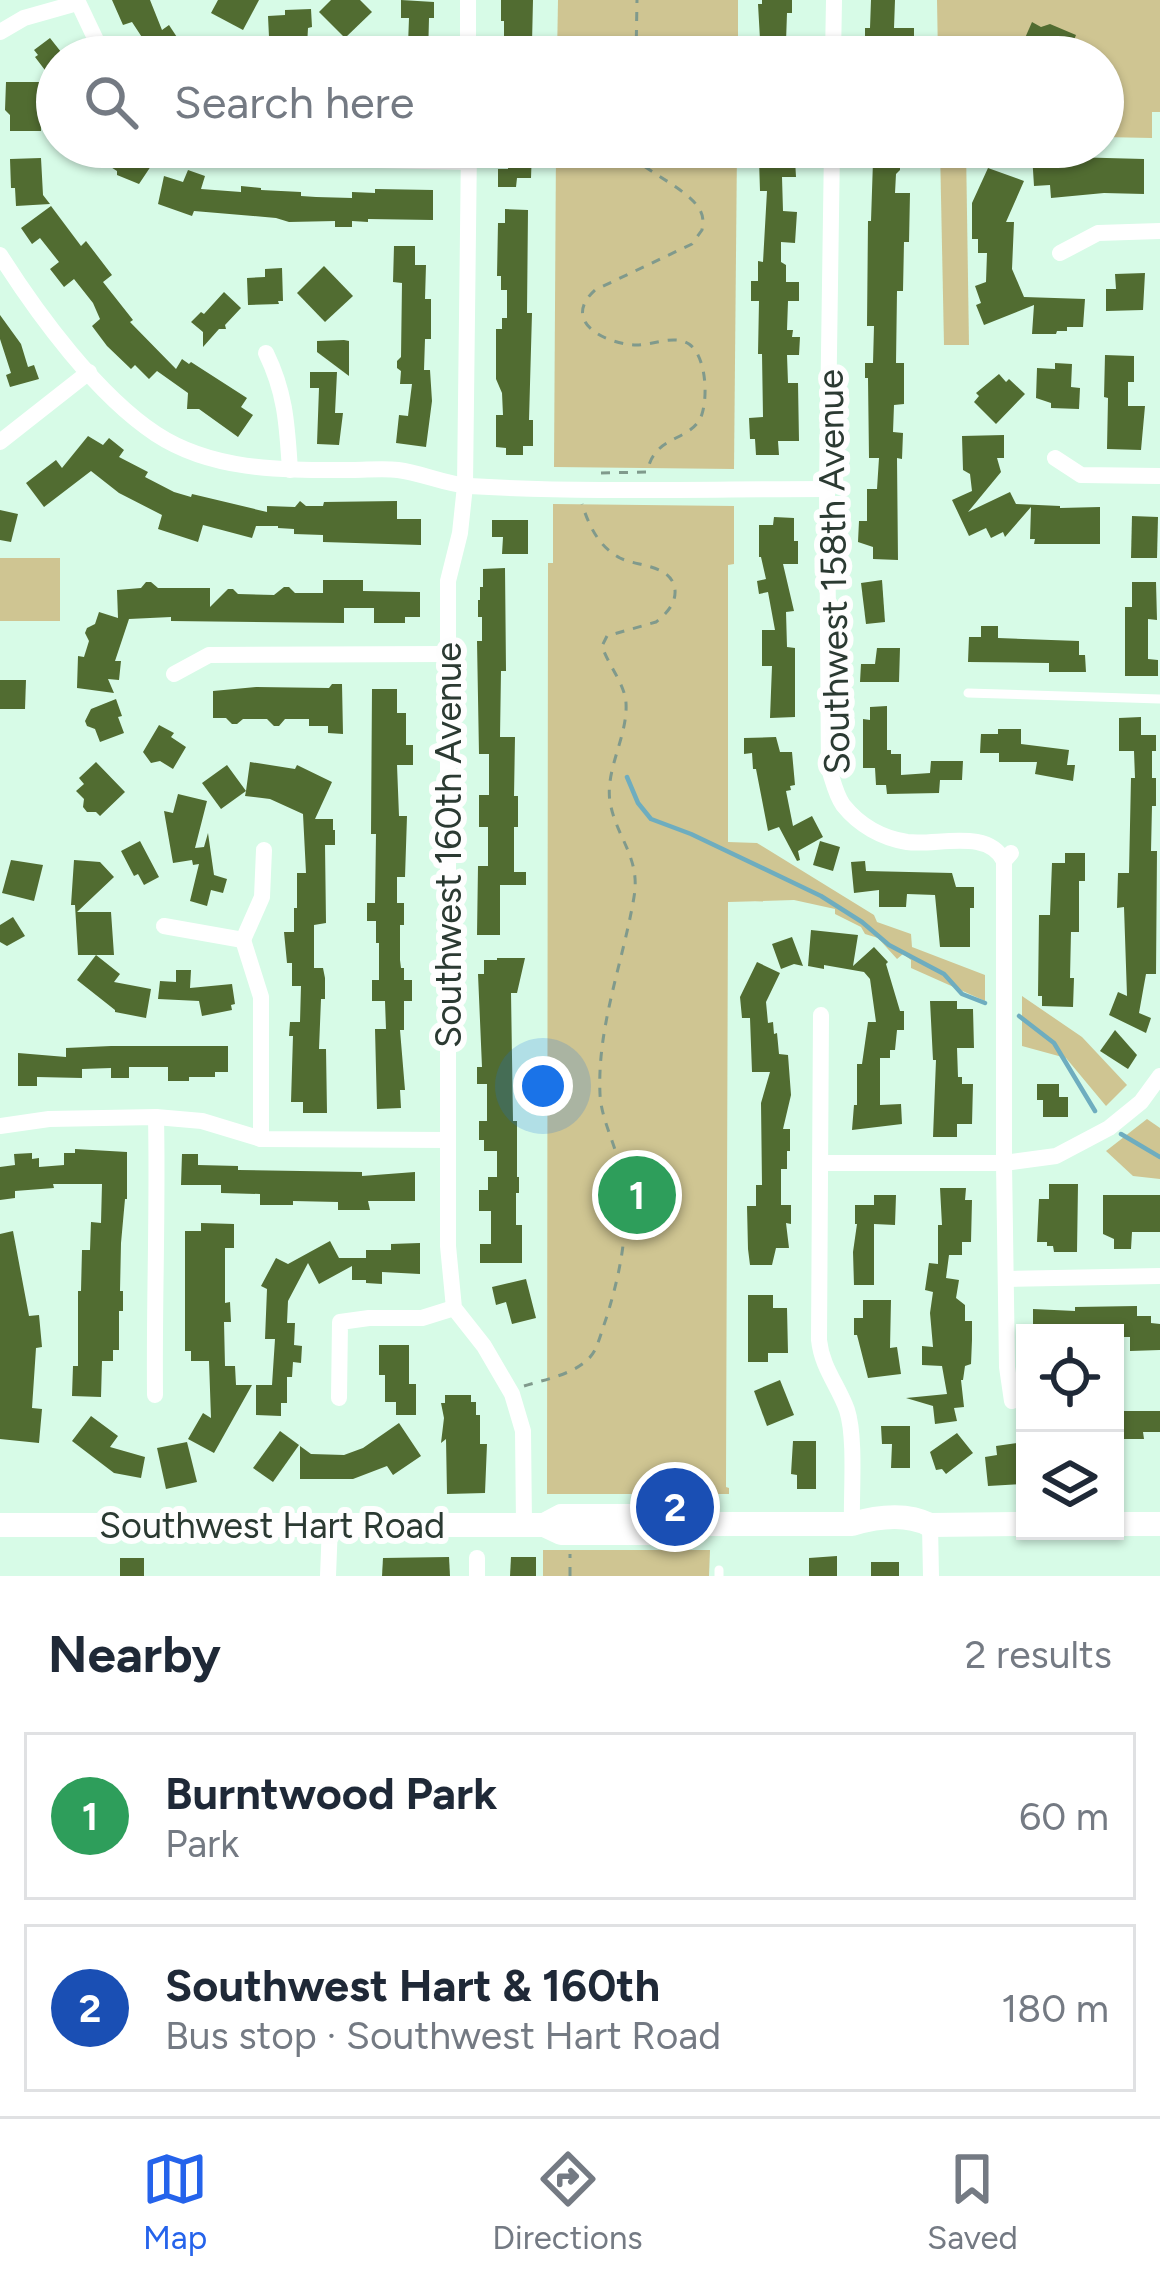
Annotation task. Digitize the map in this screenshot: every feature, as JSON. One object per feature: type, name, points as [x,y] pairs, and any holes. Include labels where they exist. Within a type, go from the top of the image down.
[{"type":"main road","name":"Southwest Hart Road","points":[[0,1525],[534,1525],[561,1533],[658,1533],[676,1524],[852,1524],[873,1518],[918,1519],[930,1525],[1016,1524]]},
{"type":"main road","points":[[1124,1524],[1160,1524]]},
{"type":"street","points":[[468,0],[468,36]]},
{"type":"street","points":[[833,36],[834,0]]},
{"type":"street","points":[[0,32],[23,18],[77,1],[94,36]]},
{"type":"street","name":"Southwest 160th Avenue","points":[[454,1308],[448,1246],[448,581],[465,486],[469,168]]},
{"type":"street","name":"Southwest 158th Avenue","points":[[832,168],[829,770],[841,802],[868,830],[906,842],[984,843],[1007,857],[1004,1163]]},
{"type":"street","points":[[1060,253],[1098,232],[1160,231]]},
{"type":"street","points":[[0,255],[20,287],[119,405],[158,435],[196,453],[242,466],[399,470],[465,486],[827,489]]},
{"type":"street","points":[[266,353],[279,380],[286,412],[290,470]]},
{"type":"street","points":[[0,442],[88,372]]},
{"type":"street","points":[[1055,458],[1081,475],[1160,476]]},
{"type":"street","points":[[174,674],[209,655],[448,654]]},
{"type":"street","points":[[261,1139],[261,997],[243,940],[262,897],[264,850]]},
{"type":"street","points":[[164,926],[243,940]]},
{"type":"street","points":[[821,1015],[819,1340],[824,1366],[850,1424],[852,1524]]},
{"type":"street","points":[[821,1163],[1004,1163],[1056,1156],[1109,1129],[1141,1102],[1160,1076]]},
{"type":"street","points":[[0,1126],[49,1119],[156,1118],[202,1121],[261,1139],[448,1140]]},
{"type":"street","points":[[155,1395],[156,1118]]},
{"type":"street","points":[[1004,1163],[1007,1366],[1012,1401]]},
{"type":"street","points":[[1006,1279],[1160,1276]]},
{"type":"street","points":[[340,1398],[340,1322],[422,1318],[454,1308],[484,1346],[512,1394],[525,1445],[534,1525]]},
{"type":"street","points":[[328,1576],[330,1525]]},
{"type":"street","points":[[930,1525],[931,1576]]},
{"type":"lane","points":[[968,693],[1160,699]]},
{"type":"path","points":[[636,36],[637,0]]},
{"type":"path","points":[[602,488],[601,472],[646,472],[654,454],[694,428],[702,417],[704,375],[692,346],[676,340],[635,345],[607,339],[590,330],[584,316],[585,303],[595,290],[692,244],[702,230],[701,212],[690,198],[645,168]]},
{"type":"path","points":[[512,1394],[590,1358],[616,1285],[627,1224],[618,1159],[600,1094],[609,1001],[635,894],[635,874],[610,800],[626,699],[602,641],[656,622],[673,602],[675,591],[663,572],[621,558],[606,547],[589,524],[581,501]]},
{"type":"path","points":[[570,1545],[570,1576]]},
{"type":"shaded area","points":[[558,0],[738,0],[738,36],[557,36]]},
{"type":"shaded area","points":[[937,0],[1160,0],[1160,112],[1152,112],[1152,138],[1124,137],[1124,36],[938,36]]},
{"type":"shaded area","points":[[556,168],[737,168],[734,469],[554,467]]},
{"type":"shaded area","points":[[940,168],[966,168],[969,345],[944,345]]},
{"type":"shaded area","points":[[553,504],[734,506],[734,564],[728,565],[728,842],[757,843],[874,915],[877,922],[911,934],[912,947],[985,975],[985,1001],[911,968],[911,960],[903,954],[897,959],[878,938],[835,914],[835,909],[794,900],[728,902],[729,1494],[547,1494],[548,563],[553,563]]},
{"type":"shaded area","points":[[0,558],[60,558],[60,621],[0,621]]},
{"type":"shaded area","points":[[1022,996],[1082,1037],[1127,1085],[1106,1106],[1066,1058],[1022,1046]]},
{"type":"shaded area","points":[[1147,1119],[1160,1128],[1160,1179],[1133,1176],[1106,1151]]},
{"type":"shaded area","points":[[543,1550],[710,1550],[709,1576],[543,1576]]},
{"type":"building","points":[[112,0],[150,0],[162,30],[169,25],[176,36],[141,36],[132,22],[123,25]]},
{"type":"building","points":[[218,0],[259,0],[243,30],[211,13]]},
{"type":"building","points":[[331,0],[360,0],[372,12],[343,36],[319,12]]},
{"type":"building","points":[[401,0],[434,2],[429,36],[408,36],[409,18],[401,18]]},
{"type":"building","points":[[501,0],[533,0],[532,36],[504,36]]},
{"type":"building","points":[[762,0],[792,0],[786,36],[760,36],[758,4]]},
{"type":"building","points":[[871,0],[895,0],[894,28],[914,28],[914,36],[865,36],[865,28],[870,28]]},
{"type":"building","points":[[311,9],[308,36],[269,36],[268,16],[285,15],[285,10]]},
{"type":"building","points":[[1032,22],[1076,35],[1076,36],[1026,36]]},
{"type":"building","points":[[6,82],[36,82],[36,131],[10,131],[10,115],[5,110]]},
{"type":"building","points":[[36,158],[36,168],[42,168],[43,195],[50,204],[16,206],[10,159]]},
{"type":"building","points":[[1124,158],[1144,159],[1144,194],[1051,198],[1050,185],[1034,186],[1033,168],[1124,168]]},
{"type":"building","points":[[112,168],[150,168],[139,184]]},
{"type":"building","points":[[531,168],[531,178],[517,178],[516,187],[498,187],[498,169]]},
{"type":"building","points":[[759,168],[796,168],[796,177],[782,177],[783,211],[797,212],[795,243],[781,242],[781,262],[786,265],[786,282],[799,282],[799,301],[788,301],[787,330],[793,330],[792,337],[800,337],[799,355],[787,355],[788,383],[798,383],[799,441],[778,441],[779,455],[756,455],[755,439],[750,439],[749,418],[763,417],[759,301],[751,301],[751,281],[758,281],[758,261],[763,262],[767,191],[760,191]]},
{"type":"building","points":[[873,168],[900,168],[895,193],[910,193],[903,291],[897,291],[896,363],[904,363],[904,404],[894,405],[893,432],[903,433],[902,459],[897,458],[898,560],[873,559],[873,547],[858,542],[859,521],[867,521],[867,489],[877,489],[879,458],[869,458],[865,378],[865,363],[873,363],[874,326],[867,326]]},
{"type":"building","points":[[988,168],[1024,181],[1006,222],[1014,222],[1012,269],[1024,297],[1085,299],[1083,327],[1032,334],[1034,305],[984,325],[975,286],[986,282],[987,253],[978,253],[978,239],[972,239],[972,203]]},
{"type":"building","points":[[188,170],[205,176],[201,189],[241,192],[241,186],[352,198],[352,192],[375,193],[375,189],[433,190],[433,220],[368,219],[352,221],[352,227],[335,227],[335,221],[289,222],[194,211],[192,216],[158,204],[164,176],[183,182]]},
{"type":"building","points":[[51,206],[81,246],[86,241],[112,275],[103,282],[133,320],[130,322],[176,369],[182,359],[191,362],[247,398],[241,407],[253,415],[238,437],[199,409],[187,409],[188,393],[157,371],[149,379],[107,346],[92,326],[100,319],[93,303],[74,279],[64,287],[50,269],[59,262],[40,238],[32,244],[21,228]]},
{"type":"building","points":[[505,209],[528,210],[533,446],[523,446],[523,455],[506,455],[506,448],[496,447],[496,415],[503,415],[496,379],[496,329],[502,329],[502,318],[507,318],[507,290],[501,290],[501,276],[497,276],[498,223],[505,223]]},
{"type":"building","points":[[394,246],[415,246],[415,265],[426,265],[431,339],[425,339],[424,370],[430,370],[432,401],[426,447],[396,443],[399,415],[408,416],[412,384],[400,384],[397,368],[402,283],[393,282]]},
{"type":"building","points":[[324,266],[353,296],[325,322],[297,293]]},
{"type":"building","points":[[282,268],[283,301],[248,305],[247,278],[265,277],[265,269]]},
{"type":"building","points":[[1145,273],[1143,310],[1106,311],[1106,289],[1116,289],[1115,274]]},
{"type":"building","points":[[224,292],[241,308],[226,329],[219,329],[203,347],[203,332],[191,322]]},
{"type":"building","points":[[0,315],[21,344],[28,367],[34,365],[39,379],[10,387]]},
{"type":"building","points":[[317,341],[349,341],[349,376],[317,352]]},
{"type":"building","points":[[1105,355],[1134,356],[1128,406],[1145,406],[1141,450],[1107,449]]},
{"type":"building","points":[[1055,363],[1072,364],[1071,387],[1080,388],[1079,409],[1051,408],[1051,403],[1036,398],[1037,368],[1055,369]]},
{"type":"building","points":[[310,372],[337,372],[335,413],[343,413],[339,445],[317,444],[319,388],[310,388]]},
{"type":"building","points":[[999,374],[1025,394],[996,424],[974,402],[976,393]]},
{"type":"building","points":[[1004,435],[1004,458],[997,458],[1001,472],[968,512],[1010,492],[1016,504],[1100,507],[1100,544],[1034,544],[1031,507],[1005,537],[1003,532],[991,538],[986,528],[969,536],[952,500],[972,491],[970,474],[963,470],[962,436]]},
{"type":"building","points":[[88,436],[103,445],[109,438],[124,450],[119,457],[148,472],[145,477],[191,497],[267,512],[267,506],[295,507],[300,501],[306,506],[323,506],[324,502],[397,501],[397,519],[421,519],[421,545],[323,542],[323,535],[294,534],[294,529],[278,526],[256,526],[252,538],[203,525],[198,542],[158,529],[162,515],[119,493],[91,471],[44,507],[26,483],[56,460],[62,468]]},
{"type":"building","points":[[0,510],[18,514],[11,542],[0,540]]},
{"type":"building","points":[[1132,516],[1158,517],[1157,558],[1131,558]]},
{"type":"building","points":[[774,517],[794,518],[794,541],[798,541],[798,564],[783,564],[794,611],[786,612],[787,647],[795,648],[795,717],[770,718],[772,666],[762,666],[762,630],[775,630],[768,592],[759,594],[757,581],[766,579],[759,557],[759,525],[773,525]]},
{"type":"building","points":[[492,520],[528,520],[528,554],[502,554],[503,537],[492,537]]},
{"type":"building","points":[[505,568],[506,671],[501,671],[500,737],[515,737],[518,827],[514,827],[514,872],[526,872],[526,885],[500,885],[500,935],[477,935],[478,866],[488,866],[488,827],[479,827],[479,795],[489,795],[489,754],[479,754],[477,641],[482,641],[482,617],[478,617],[478,600],[483,569]]},
{"type":"building","points":[[323,580],[363,580],[363,591],[420,592],[420,617],[405,617],[405,623],[374,623],[374,608],[344,608],[344,623],[129,619],[115,661],[121,661],[119,680],[108,679],[114,693],[77,688],[78,656],[84,657],[87,628],[95,624],[99,612],[118,618],[117,590],[141,588],[146,582],[158,588],[210,588],[210,607],[228,589],[238,594],[274,595],[284,587],[295,593],[323,593]]},
{"type":"building","points":[[882,580],[885,622],[866,624],[861,583]]},
{"type":"building","points":[[1132,582],[1156,582],[1157,620],[1148,619],[1148,659],[1158,660],[1158,676],[1125,676],[1125,607],[1132,607]]},
{"type":"building","points":[[981,626],[998,626],[998,638],[1079,641],[1086,672],[1049,672],[1049,663],[968,662],[969,637],[981,637]]},
{"type":"building","points":[[877,648],[900,648],[899,682],[860,682],[861,664],[875,664]]},
{"type":"building","points":[[0,680],[26,680],[25,709],[0,709]]},
{"type":"building","points":[[342,684],[343,734],[328,733],[328,726],[309,726],[309,719],[285,719],[274,726],[267,719],[232,724],[226,718],[213,718],[213,691],[329,688]]},
{"type":"building","points":[[372,689],[397,689],[397,713],[406,713],[406,745],[413,745],[413,765],[397,765],[399,816],[407,816],[405,877],[397,877],[397,903],[404,903],[400,960],[404,980],[412,980],[412,1001],[404,1001],[404,1030],[400,1030],[405,1090],[400,1090],[401,1108],[377,1109],[375,1029],[386,1029],[385,1001],[372,1001],[372,980],[379,980],[379,943],[376,921],[367,921],[367,903],[375,903]]},
{"type":"building","points":[[116,699],[124,733],[100,742],[85,721],[91,709]]},
{"type":"building","points":[[887,706],[887,750],[901,754],[901,775],[930,773],[931,761],[963,761],[962,780],[940,780],[939,793],[887,794],[886,785],[876,785],[875,768],[863,768],[863,719],[870,720],[870,707]]},
{"type":"building","points":[[1141,717],[1141,735],[1156,735],[1151,851],[1157,851],[1156,974],[1146,974],[1139,1013],[1151,1018],[1146,1033],[1109,1015],[1118,992],[1127,996],[1118,873],[1129,873],[1131,778],[1135,778],[1134,751],[1119,751],[1119,718]]},
{"type":"building","points":[[159,725],[186,747],[173,769],[160,761],[151,763],[143,752]]},
{"type":"building","points":[[998,729],[1021,729],[1021,744],[1069,750],[1067,765],[1075,765],[1073,781],[1035,774],[1037,762],[999,762],[999,753],[980,753],[981,734],[998,734]]},
{"type":"building","points":[[776,737],[780,752],[792,752],[795,785],[786,791],[793,826],[812,816],[823,837],[798,851],[797,861],[779,827],[768,831],[752,753],[744,754],[744,738]]},
{"type":"building","points":[[96,762],[125,792],[100,816],[87,812],[76,791],[84,784],[79,778]]},
{"type":"building","points":[[250,762],[295,769],[297,765],[332,782],[315,819],[333,819],[335,830],[335,845],[325,845],[326,923],[314,925],[314,968],[323,968],[325,978],[319,1049],[326,1049],[327,1113],[303,1113],[303,1102],[291,1102],[290,1022],[300,1022],[301,986],[292,986],[284,932],[294,932],[297,873],[306,873],[303,814],[270,799],[245,796]]},
{"type":"building","points":[[227,765],[246,791],[221,809],[202,783]]},
{"type":"building","points":[[178,794],[207,801],[195,848],[204,847],[208,833],[214,875],[227,879],[223,893],[211,890],[207,906],[190,901],[199,864],[193,865],[192,860],[173,863],[164,811],[173,813]]},
{"type":"building","points":[[140,841],[159,877],[144,885],[121,851]]},
{"type":"building","points":[[820,841],[840,847],[833,871],[813,865]]},
{"type":"building","points":[[1065,853],[1085,853],[1085,881],[1079,881],[1079,932],[1071,932],[1073,1007],[1042,1006],[1042,996],[1038,996],[1039,915],[1050,915],[1052,863],[1065,863]]},
{"type":"building","points":[[11,860],[43,865],[34,901],[2,893]]},
{"type":"building","points":[[74,860],[100,862],[114,877],[77,912],[111,912],[114,955],[78,955],[75,905],[71,905]]},
{"type":"building","points":[[865,861],[866,871],[952,873],[956,887],[974,887],[970,947],[940,947],[935,895],[907,894],[906,907],[879,907],[879,890],[854,893],[851,862]]},
{"type":"building","points":[[13,917],[25,936],[7,946],[0,942],[0,925]]},
{"type":"building","points":[[811,930],[858,935],[853,966],[874,947],[888,962],[900,1011],[904,1011],[904,1030],[897,1030],[890,1058],[880,1058],[880,1105],[901,1104],[902,1124],[852,1130],[857,1064],[862,1064],[868,1022],[876,1022],[870,979],[864,972],[808,966]]},
{"type":"building","points":[[792,937],[803,966],[781,969],[772,944]]},
{"type":"building","points":[[96,955],[120,974],[114,982],[151,989],[146,1018],[115,1012],[77,980]]},
{"type":"building","points":[[525,958],[517,993],[511,993],[519,1177],[516,1225],[522,1225],[522,1263],[480,1263],[480,1244],[491,1244],[491,1211],[479,1211],[479,1190],[488,1190],[488,1177],[497,1177],[497,1151],[484,1151],[484,1140],[479,1140],[479,1121],[487,1121],[487,1084],[477,1084],[477,1067],[482,1067],[478,974],[484,974],[484,960]]},
{"type":"building","points":[[757,962],[780,973],[766,1002],[779,1054],[788,1055],[791,1095],[783,1129],[790,1129],[790,1151],[787,1169],[781,1169],[781,1205],[791,1205],[791,1224],[786,1223],[789,1248],[776,1248],[772,1265],[750,1265],[748,1249],[747,1206],[756,1206],[756,1185],[762,1185],[761,1103],[770,1072],[752,1072],[750,1018],[742,1018],[740,997]]},
{"type":"building","points":[[176,970],[191,970],[190,988],[232,984],[232,1010],[202,1016],[199,1001],[158,999],[160,981],[176,982]]},
{"type":"building","points":[[930,1001],[957,1001],[957,1009],[973,1009],[974,1048],[957,1048],[958,1077],[962,1084],[973,1084],[972,1124],[957,1124],[957,1137],[933,1137],[936,1060]]},
{"type":"building","points":[[1115,1030],[1137,1055],[1128,1069],[1100,1051]]},
{"type":"building","points":[[228,1046],[228,1072],[168,1081],[168,1067],[129,1067],[129,1078],[111,1078],[111,1068],[82,1069],[82,1078],[37,1077],[37,1086],[18,1086],[18,1053],[66,1057],[66,1048]]},
{"type":"building","points":[[1037,1084],[1059,1084],[1059,1097],[1068,1097],[1068,1117],[1043,1117]]},
{"type":"building","points":[[75,1149],[127,1152],[119,1350],[113,1350],[113,1361],[102,1361],[101,1397],[72,1396],[73,1366],[78,1366],[82,1250],[90,1250],[91,1222],[101,1223],[102,1184],[53,1184],[54,1188],[15,1191],[15,1198],[0,1200],[0,1167],[15,1165],[14,1154],[32,1153],[32,1159],[39,1158],[39,1167],[64,1165],[64,1153],[75,1153]]},
{"type":"building","points":[[182,1154],[198,1154],[198,1165],[238,1166],[238,1170],[362,1172],[362,1176],[415,1172],[415,1201],[368,1201],[370,1210],[338,1210],[338,1202],[260,1205],[260,1194],[221,1193],[221,1185],[181,1185]]},
{"type":"building","points":[[1049,1184],[1078,1184],[1077,1252],[1054,1252],[1047,1242],[1037,1242],[1039,1199],[1049,1199]]},
{"type":"building","points":[[940,1188],[966,1188],[965,1200],[972,1200],[971,1242],[962,1242],[962,1255],[949,1255],[946,1278],[959,1280],[956,1298],[965,1305],[965,1321],[972,1321],[972,1340],[971,1364],[965,1366],[961,1380],[964,1407],[954,1408],[957,1421],[935,1424],[933,1406],[906,1398],[947,1394],[942,1366],[922,1365],[922,1346],[933,1347],[933,1292],[925,1290],[929,1263],[938,1264]]},
{"type":"building","points":[[874,1195],[896,1195],[895,1225],[874,1224],[874,1285],[854,1285],[855,1205],[874,1205]]},
{"type":"building","points":[[1103,1195],[1160,1195],[1160,1232],[1132,1232],[1131,1249],[1114,1249],[1114,1239],[1103,1234]]},
{"type":"building","points":[[201,1223],[234,1224],[234,1248],[225,1248],[225,1303],[230,1302],[231,1322],[224,1322],[225,1366],[235,1366],[236,1385],[252,1385],[214,1453],[188,1439],[203,1413],[211,1418],[209,1361],[191,1361],[191,1351],[185,1351],[185,1231],[201,1231]]},
{"type":"building","points":[[13,1231],[29,1316],[39,1315],[42,1347],[36,1348],[32,1408],[42,1409],[39,1443],[0,1439],[0,1234]]},
{"type":"building","points":[[330,1241],[339,1258],[366,1258],[366,1250],[420,1243],[420,1274],[382,1272],[382,1284],[366,1283],[352,1280],[352,1266],[319,1284],[308,1263],[288,1301],[287,1323],[295,1323],[294,1345],[302,1346],[301,1363],[293,1362],[292,1377],[287,1377],[287,1403],[281,1403],[281,1416],[256,1415],[256,1385],[272,1385],[275,1339],[265,1339],[267,1289],[261,1286],[276,1258],[288,1264]]},
{"type":"building","points":[[526,1279],[536,1318],[512,1324],[506,1302],[496,1305],[492,1287]]},
{"type":"building","points":[[748,1295],[773,1295],[773,1308],[787,1308],[788,1353],[768,1353],[768,1362],[748,1362]]},
{"type":"building","points":[[863,1300],[891,1300],[890,1348],[897,1347],[901,1374],[868,1378],[854,1335],[854,1318],[863,1318]]},
{"type":"building","points":[[1137,1306],[1137,1316],[1151,1316],[1151,1323],[1160,1324],[1160,1350],[1130,1351],[1124,1324],[1033,1324],[1033,1309],[1075,1311],[1075,1307]]},
{"type":"building","points":[[379,1345],[409,1345],[409,1384],[416,1384],[416,1415],[396,1415],[396,1402],[385,1402]]},
{"type":"building","points":[[780,1380],[794,1415],[767,1426],[754,1391]]},
{"type":"building","points":[[445,1395],[471,1395],[471,1402],[476,1402],[480,1444],[487,1444],[485,1493],[447,1494],[446,1439],[441,1443]]},
{"type":"building","points":[[1124,1411],[1160,1411],[1160,1432],[1143,1432],[1144,1439],[1124,1439]]},
{"type":"building","points":[[91,1416],[118,1436],[110,1447],[145,1457],[141,1478],[114,1473],[72,1441]]},
{"type":"building","points":[[399,1423],[421,1456],[393,1475],[387,1466],[353,1479],[300,1479],[300,1446],[311,1454],[344,1455]]},
{"type":"building","points":[[881,1426],[910,1426],[910,1468],[891,1468],[892,1444],[882,1444]]},
{"type":"building","points":[[280,1431],[299,1445],[273,1482],[253,1468]]},
{"type":"building","points":[[957,1433],[973,1453],[946,1474],[936,1470],[930,1452]]},
{"type":"building","points":[[793,1441],[816,1441],[816,1489],[797,1489],[797,1475],[791,1474]]},
{"type":"building","points":[[187,1442],[197,1482],[166,1489],[157,1448]]},
{"type":"building","points":[[1016,1443],[1016,1484],[988,1486],[985,1457],[997,1455],[996,1446]]},
{"type":"building","points":[[837,1556],[837,1576],[809,1576],[809,1558]]},
{"type":"building","points":[[449,1557],[450,1576],[382,1576],[383,1558]]},
{"type":"building","points":[[511,1557],[536,1557],[536,1576],[510,1576]]},
{"type":"building","points":[[120,1558],[144,1558],[144,1576],[120,1576]]},
{"type":"building","points":[[871,1562],[899,1562],[899,1576],[871,1576]]},
{"type":"waterway","points":[[627,777],[651,819],[821,896],[889,945],[944,974],[962,994],[985,1003]]},
{"type":"waterway","points":[[1019,1016],[1054,1043],[1095,1111]]},
{"type":"waterway","points":[[1121,1134],[1160,1157]]},
{"type":"place","name":"Burntwood Park","points":[[637,1195]]},
{"type":"place","name":"Southwest Hart & 160th","points":[[675,1507]]}]
